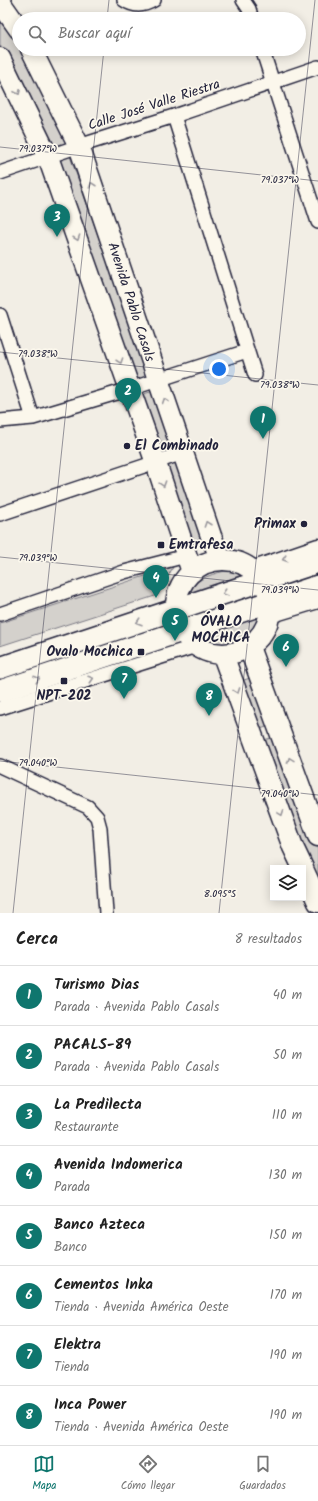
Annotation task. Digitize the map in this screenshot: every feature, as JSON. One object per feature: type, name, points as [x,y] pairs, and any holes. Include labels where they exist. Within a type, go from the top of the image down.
[{"type":"highway","points":[[0,668],[176,610],[256,575],[318,562]]},
{"type":"highway","points":[[0,691],[189,638],[269,609],[318,586]]},
{"type":"main road","points":[[0,2],[12,19]]},
{"type":"main road","name":"Avenida Pablo Casals","points":[[34,56],[79,146],[182,453],[221,560]]},
{"type":"main road","name":"Avenida Pablo Casals","points":[[0,58],[48,157],[156,462],[189,564]]},
{"type":"main road","points":[[221,560],[242,564],[256,575],[267,591],[269,609],[265,628],[258,638],[249,646],[237,652],[223,655],[204,651],[189,638],[178,621],[176,610],[178,593],[189,564],[205,564],[221,560]]},
{"type":"main road","points":[[249,646],[318,836]]},
{"type":"main road","points":[[223,655],[293,847],[302,865]]},
{"type":"main road","points":[[254,738],[279,729]]},
{"type":"main road","points":[[306,875],[318,902]]},
{"type":"street","points":[[124,0],[130,4],[138,6],[147,4],[154,0]]},
{"type":"street","points":[[243,0],[249,12]]},
{"type":"street","points":[[264,56],[312,185],[318,222]]},
{"type":"street","name":"Calle José Valle Riestra","points":[[0,173],[318,67]]},
{"type":"street","points":[[174,116],[255,375]]},
{"type":"street","points":[[0,315],[33,418]]},
{"type":"street","points":[[0,421],[33,418],[158,381],[247,351]]},
{"type":"street","points":[[0,514],[182,453]]},
{"type":"street","points":[[256,575],[318,547]]},
{"type":"street","points":[[0,614],[117,574],[189,564]]},
{"type":"street","points":[[269,609],[318,600]]},
{"type":"street","points":[[0,708],[189,638]]},
{"type":"street","points":[[0,766],[88,807],[97,817],[100,828],[106,913]]},
{"type":"shaded area","points":[[0,15],[12,35],[12,56],[24,56],[69,148],[50,154],[0,44]]},
{"type":"shaded area","points":[[70,156],[148,377],[132,383],[54,162]]},
{"type":"shaded area","points":[[153,391],[205,537],[187,543],[135,397]]},
{"type":"shaded area","points":[[173,567],[158,595],[0,646],[0,623]]},
{"type":"shaded area","points":[[225,571],[242,573],[251,580],[185,604],[183,596],[192,586],[201,579],[212,574]]},
{"type":"shaded area","points":[[261,613],[260,622],[254,631],[230,644],[212,646],[192,637]]},
{"type":"shaded area","points":[[256,676],[273,725],[257,730],[241,681]]},
{"type":"shaded area","points":[[278,736],[318,850],[318,892],[260,741]]},
{"type":"place","name":"La Predilecta","points":[[57,237]]},
{"type":"place","name":"PACALS-89","points":[[128,411]]},
{"type":"place","name":"Turismo Dias","points":[[263,439]]},
{"type":"place","name":"El Combinado","points":[[127,446]]},
{"type":"place","name":"Primax","points":[[304,524]]},
{"type":"place","name":"Emtrafesa","points":[[161,545]]},
{"type":"place","name":"Avenida Indomerica","points":[[156,598]]},
{"type":"place","name":"ÓVALO MOCHICA","points":[[221,607]]},
{"type":"place","name":"Banco Azteca","points":[[175,641]]},
{"type":"place","name":"Ovalo Mochica","points":[[141,652]]},
{"type":"place","name":"Cementos Inka","points":[[286,667]]},
{"type":"place","name":"NPT-202","points":[[64,681]]},
{"type":"place","name":"Elektra","points":[[124,699]]},
{"type":"place","name":"Inca Power","points":[[209,716]]}]
